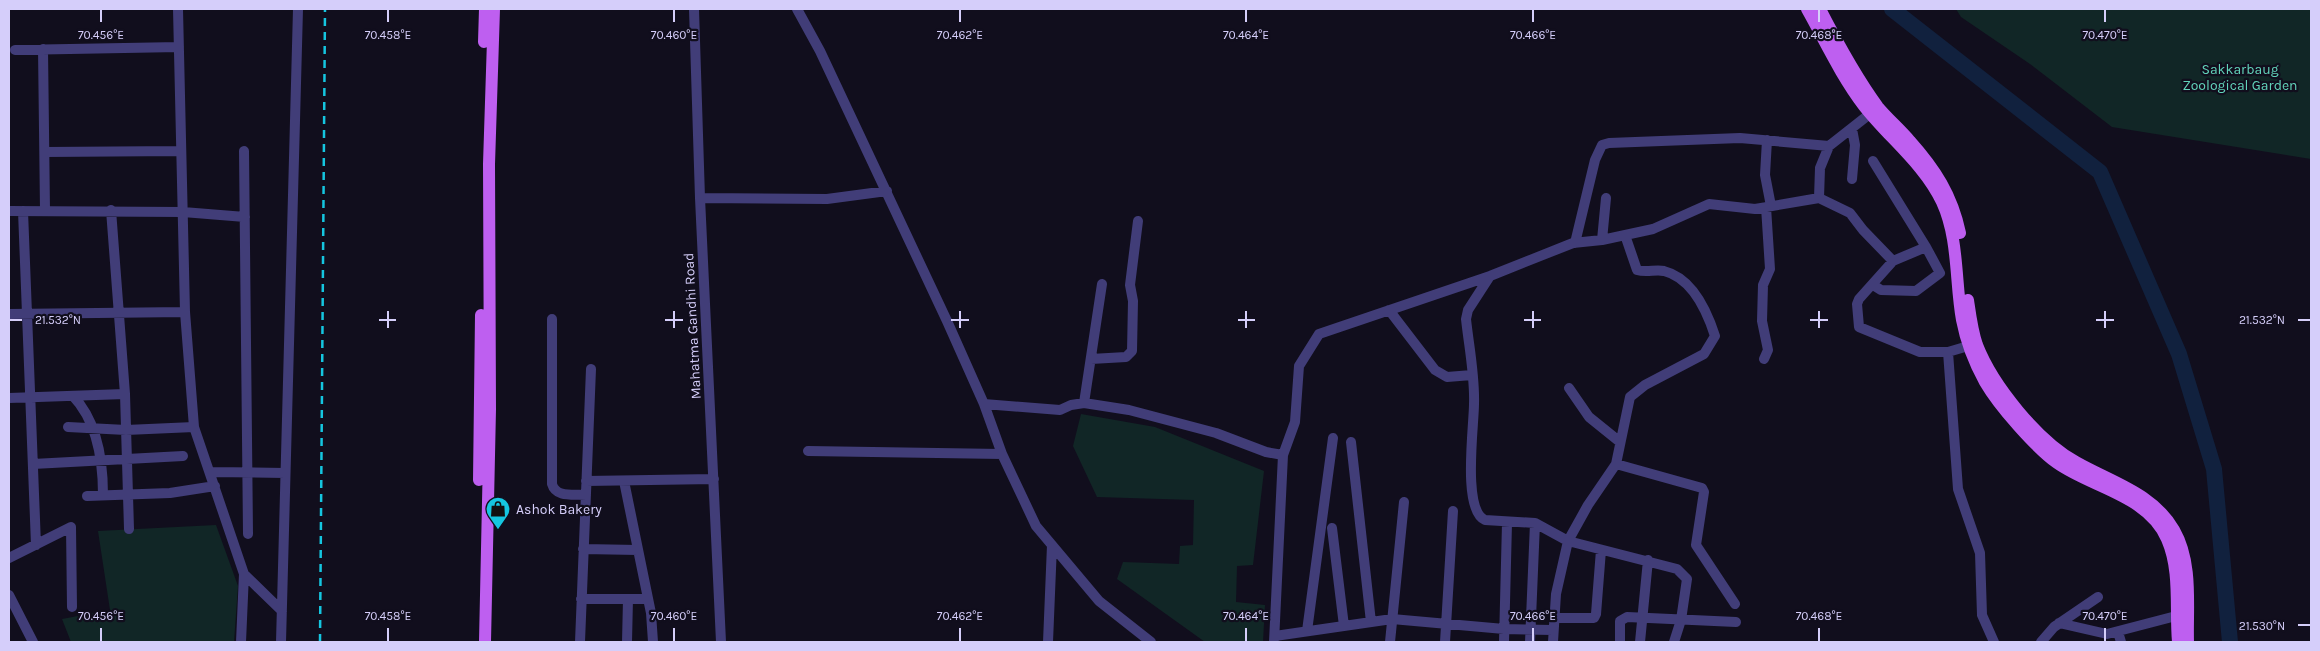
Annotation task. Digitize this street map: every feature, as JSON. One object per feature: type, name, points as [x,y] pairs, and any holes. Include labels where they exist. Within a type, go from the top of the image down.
[{"type":"main road","points":[[479,642],[485,9]]},
{"type":"main road","points":[[485,642],[490,410],[489,164],[494,9]]},
{"type":"main road","points":[[1807,9],[1841,72],[1875,110],[1911,142],[1943,182],[1956,212],[1961,236],[1973,344],[1991,392],[2037,445],[2057,463],[2129,500],[2145,511],[2166,537],[2175,568],[2178,642]]},
{"type":"main road","points":[[1820,9],[1875,110]]},
{"type":"main road","points":[[1973,344],[2006,395],[2025,418],[2060,451],[2075,462],[2133,490],[2166,517],[2175,532],[2183,554],[2187,574],[2188,642]]},
{"type":"street","points":[[178,9],[185,312],[194,427],[244,574],[241,642]]},
{"type":"street","points":[[281,642],[298,9]]},
{"type":"street","name":"Mahatma Gandhi Road","points":[[694,9],[700,198],[722,642]]},
{"type":"street","points":[[797,9],[820,51],[887,191],[984,404],[1002,454],[1036,526],[1099,601],[1151,642]]},
{"type":"street","points":[[15,50],[179,47]]},
{"type":"street","points":[[44,49],[45,211]]},
{"type":"street","points":[[1819,198],[1820,168],[1830,146],[1875,110]]},
{"type":"street","points":[[1852,129],[1854,145],[1852,179]]},
{"type":"street","points":[[1575,243],[1595,160],[1602,145],[1609,143],[1740,138],[1830,146]]},
{"type":"street","points":[[1764,359],[1768,350],[1762,321],[1763,285],[1770,269],[1765,175],[1767,140]]},
{"type":"street","points":[[45,152],[181,151]]},
{"type":"street","points":[[244,151],[249,473],[248,534]]},
{"type":"street","points":[[1873,161],[1926,246],[1940,273],[1916,291],[1881,290],[1873,285]]},
{"type":"street","points":[[700,198],[827,198],[887,191]]},
{"type":"street","points":[[1602,240],[1606,198]]},
{"type":"street","points":[[1553,630],[1504,629],[1392,619],[1308,631],[1274,639],[1283,455],[1295,422],[1300,366],[1319,334],[1490,276],[1575,243],[1602,240],[1653,229],[1709,204],[1755,209],[1819,198],[1850,213],[1863,230],[1893,261]]},
{"type":"street","points":[[111,210],[125,394],[129,529]]},
{"type":"street","points":[[9,211],[111,210],[183,212],[245,217]]},
{"type":"street","points":[[23,211],[36,545]]},
{"type":"street","points":[[1091,359],[1126,357],[1132,351],[1133,301],[1130,285],[1138,221]]},
{"type":"street","points":[[1553,642],[1556,594],[1568,541],[1588,505],[1616,464],[1630,397],[1645,386],[1704,354],[1715,336],[1709,319],[1685,280],[1661,270],[1645,273],[1637,270],[1625,235]]},
{"type":"street","points":[[1926,246],[1893,261],[1861,296],[1856,304],[1859,326],[1920,352],[1948,352],[1973,344]]},
{"type":"street","points":[[1490,276],[1466,313],[1474,403],[1470,481],[1480,518],[1507,523],[1535,523],[1568,541],[1648,560],[1678,570],[1687,579],[1682,620],[1674,642]]},
{"type":"street","points":[[1084,404],[1102,284]]},
{"type":"street","points":[[1389,310],[1435,370],[1447,377],[1472,375]]},
{"type":"street","points":[[9,314],[185,312]]},
{"type":"street","points":[[552,319],[552,484],[554,490],[559,494],[586,495]]},
{"type":"street","points":[[1948,352],[1958,489],[1980,553],[1982,615],[1994,642]]},
{"type":"street","points":[[580,642],[591,369]]},
{"type":"street","points":[[1569,388],[1589,417],[1620,442]]},
{"type":"street","points":[[9,398],[125,394]]},
{"type":"street","points":[[73,396],[83,406],[93,428],[103,462],[103,495]]},
{"type":"street","points":[[984,404],[1060,410],[1071,405],[1084,404],[1128,410],[1216,433],[1266,452],[1283,455]]},
{"type":"street","points":[[68,427],[126,430],[194,427]]},
{"type":"street","points":[[1308,631],[1333,438]]},
{"type":"street","points":[[1351,442],[1371,622]]},
{"type":"street","points":[[808,451],[1002,454]]},
{"type":"street","points":[[33,464],[103,462],[183,456]]},
{"type":"street","points":[[1616,464],[1702,488],[1704,492],[1696,545],[1735,604]]},
{"type":"street","points":[[210,472],[285,473]]},
{"type":"street","points":[[586,481],[714,479]]},
{"type":"street","points":[[624,481],[648,599],[653,642]]},
{"type":"street","points":[[87,496],[170,493],[215,486]]},
{"type":"street","points":[[1390,642],[1404,502]]},
{"type":"street","points":[[1444,642],[1453,511]]},
{"type":"street","points":[[1504,642],[1507,523]]},
{"type":"street","points":[[1530,642],[1535,523]]},
{"type":"street","points":[[9,558],[71,527],[72,607]]},
{"type":"street","points":[[1332,528],[1344,626]]},
{"type":"street","points":[[1048,642],[1052,545]]},
{"type":"street","points":[[583,549],[638,550]]},
{"type":"street","points":[[1554,618],[1594,618],[1596,614],[1601,550]]},
{"type":"street","points":[[1640,642],[1640,618],[1648,560]]},
{"type":"street","points":[[244,574],[282,611]]},
{"type":"street","points":[[9,595],[33,642]]},
{"type":"street","points":[[2041,642],[2059,623],[2098,597]]},
{"type":"street","points":[[581,599],[648,599]]},
{"type":"street","points":[[627,642],[628,599]]},
{"type":"street","points":[[2059,623],[2103,634],[2118,632],[2176,616]]},
{"type":"street","points":[[1620,642],[1620,621],[1627,617],[1736,622]]},
{"type":"street","points":[[2118,632],[2121,642]]},
{"type":"green space","name":"Sakkarbaug Zoological Garden","points":[[1956,9],[2311,9],[2311,159],[2112,127],[2030,64],[1961,17]]},
{"type":"green space","points":[[1081,414],[1155,427],[1264,471],[1253,565],[1237,566],[1236,602],[1265,605],[1263,642],[1205,642],[1117,579],[1123,562],[1179,564],[1180,546],[1193,545],[1194,500],[1097,497],[1073,446]]},
{"type":"green space","points":[[216,525],[238,586],[234,642],[71,642],[62,619],[110,610],[98,531]]},
{"type":"waterway","points":[[1892,9],[2100,172],[2179,354],[2214,469],[2230,642]]},
{"type":"railway","points":[[320,642],[325,9]]},
{"type":"place","name":"Ashok Bakery","points":[[498,530]]}]
